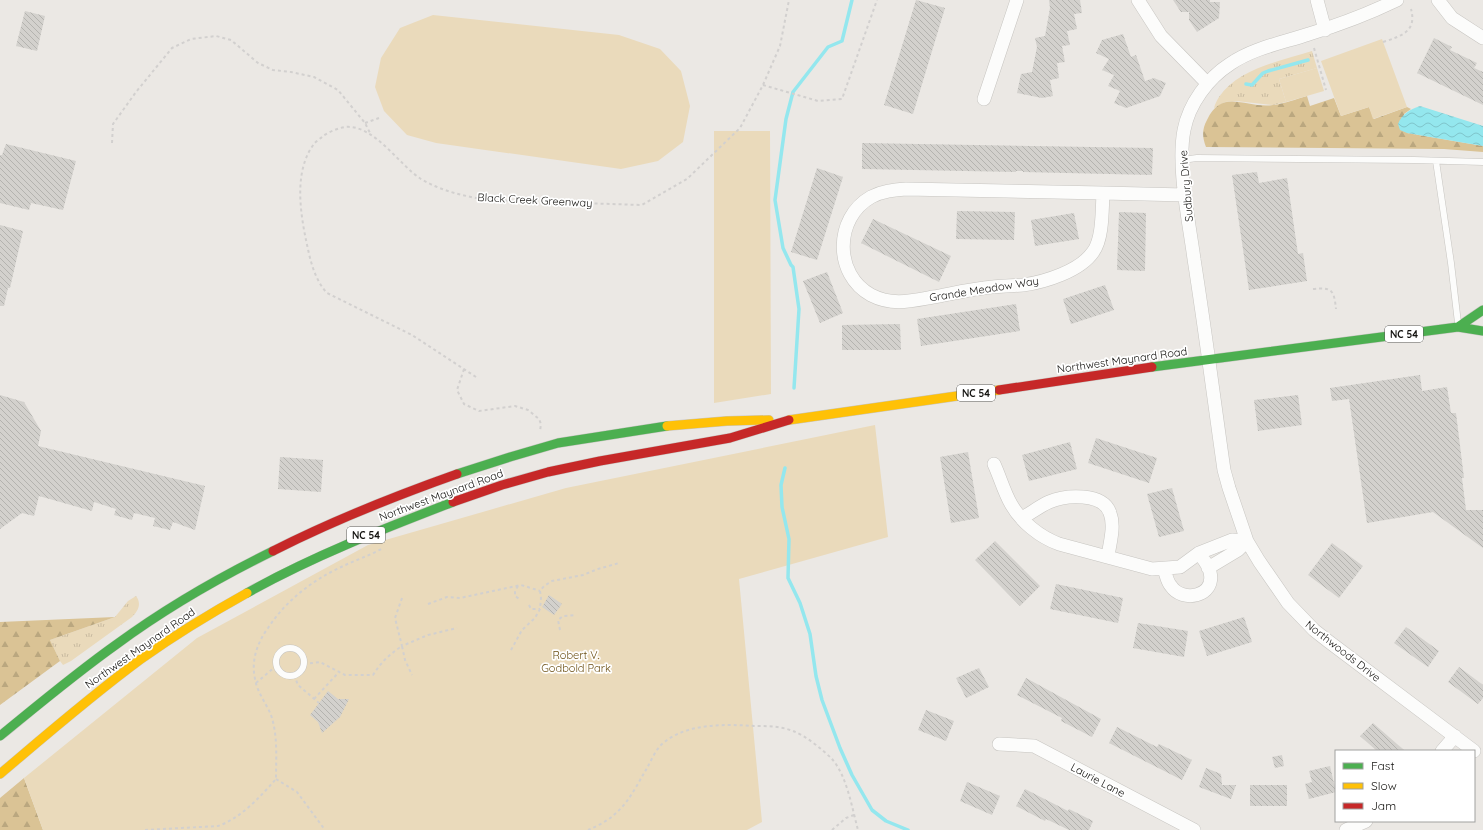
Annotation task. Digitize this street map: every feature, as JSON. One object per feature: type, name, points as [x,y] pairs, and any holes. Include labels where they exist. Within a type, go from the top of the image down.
[{"type":"main road","name":"Northwest Maynard Road","points":[[1458,327],[1483,310]]},
{"type":"main road","name":"Northwest Maynard Road","points":[[0,736],[75,674],[135,630],[165,615],[238,568],[311,532],[397,496],[493,463],[560,443],[629,431],[731,420],[790,420],[1209,360],[1458,327],[1483,331]]},
{"type":"main road","name":"Northwest Maynard Road","points":[[0,774],[67,717],[176,631],[272,579],[334,549],[405,519],[484,491],[559,469],[732,437],[790,420]]},
{"type":"street","points":[[984,99],[1017,0]]},
{"type":"street","points":[[1138,0],[1160,36],[1207,83]]},
{"type":"street","points":[[1317,0],[1325,30]]},
{"type":"street","name":"Sudbury Drive","points":[[1209,360],[1185,194],[1182,160],[1184,128],[1194,103],[1207,83],[1229,64],[1245,55],[1261,48],[1325,30],[1359,18],[1397,0]]},
{"type":"street","points":[[1438,0],[1452,18],[1483,38]]},
{"type":"street","name":"Grande Meadow Way","points":[[1103,193],[1100,234],[1093,252],[1068,272],[1036,283],[984,288],[908,302],[889,302],[863,290],[849,274],[846,265],[844,236],[847,224],[853,214],[870,198],[880,193],[892,190],[1185,194]]},
{"type":"street","name":"Northwoods Drive","points":[[1209,360],[1224,470],[1248,541],[1259,561],[1288,603],[1314,630],[1473,750]]},
{"type":"street","points":[[994,464],[1011,504],[1022,518],[1046,538],[1058,544],[1108,556],[1152,569],[1164,569],[1180,567],[1199,553],[1232,540],[1248,541]]},
{"type":"street","points":[[1022,518],[1049,502],[1084,496],[1094,498],[1105,504],[1110,512],[1112,524],[1108,556]]},
{"type":"street","points":[[1208,568],[1238,550],[1248,541]]},
{"type":"street","points":[[1164,569],[1170,586],[1177,592],[1193,596],[1201,594],[1207,590],[1210,583],[1210,572],[1199,553]]},
{"type":"street","points":[[1443,750],[1455,736]]},
{"type":"street","name":"Laurie Lane","points":[[999,744],[1034,746],[1194,830]]},
{"type":"street","name":"Northwoods Drive","points":[[1475,752],[1483,758]]},
{"type":"street","points":[[1346,830],[1364,822]]},
{"type":"lane","points":[[1182,160],[1205,158],[1483,162]]},
{"type":"lane","points":[[1436,161],[1451,263],[1458,327]]},
{"type":"lane","points":[[287,647],[292,647],[303,656],[304,664],[302,670],[294,675],[285,675],[281,673],[276,666],[276,656],[287,647]]},
{"type":"path","name":"Black Creek Greenway","points":[[476,377],[412,335],[327,293],[321,286],[317,279],[308,248],[301,216],[300,192],[305,159],[314,143],[329,132],[346,127],[359,129],[371,135],[420,178],[433,186],[456,194],[487,200],[642,205],[687,179],[740,128],[763,85],[780,46],[789,0]]},
{"type":"path","points":[[763,85],[818,101],[842,99],[877,0]]},
{"type":"path","points":[[1384,42],[1396,38],[1409,30],[1412,18],[1411,8]]},
{"type":"path","points":[[112,143],[113,124],[136,92],[172,48],[191,39],[216,36],[231,40],[258,63],[273,70],[314,77],[338,90],[365,123],[371,135]]},
{"type":"path","points":[[1314,48],[1326,90]]},
{"type":"path","points":[[365,123],[379,118]]},
{"type":"path","points":[[1313,289],[1324,288],[1330,290],[1334,296],[1336,309]]},
{"type":"path","points":[[464,369],[457,390],[464,404],[479,411],[515,406],[528,410],[539,419],[541,424],[539,434]]},
{"type":"path","points":[[145,830],[218,826],[226,823],[232,820],[255,801],[276,779],[276,755],[271,716],[256,683],[254,671],[254,660],[258,644],[282,609],[305,587],[338,568],[383,548]]},
{"type":"path","points":[[511,650],[522,630],[535,618],[540,609],[540,592],[544,586],[552,581],[583,575],[619,563]]},
{"type":"path","points":[[428,604],[447,597],[460,598],[521,585],[540,592]]},
{"type":"path","points":[[518,586],[515,591],[515,596],[521,600]]},
{"type":"path","points":[[402,598],[395,618],[405,660],[412,675]]},
{"type":"path","points":[[529,605],[531,609],[540,609]]},
{"type":"path","points":[[560,630],[558,620],[563,616],[576,615]]},
{"type":"path","points":[[304,664],[320,662],[345,675],[373,675],[388,654],[402,646],[428,635],[458,628]]},
{"type":"path","points":[[256,683],[276,666]]},
{"type":"path","points":[[314,699],[339,672]]},
{"type":"path","points":[[294,675],[298,685],[319,703]]},
{"type":"path","points":[[588,830],[608,819],[622,808],[661,745],[676,736],[691,730],[716,725],[732,724],[772,727],[794,731],[821,749],[839,770],[848,793],[858,830]]},
{"type":"path","points":[[276,779],[297,792],[324,830]]},
{"type":"path","points":[[832,830],[846,818],[854,815]]},
{"type":"green space","points":[[433,15],[619,35],[660,49],[681,71],[690,106],[683,142],[658,161],[621,169],[436,143],[407,135],[384,111],[375,87],[381,58],[400,28]]},
{"type":"green space","points":[[1382,39],[1407,107],[1373,119],[1369,107],[1341,116],[1321,61]]},
{"type":"green space","points":[[1312,51],[1317,68],[1279,79],[1286,102],[1273,105],[1236,101],[1225,102],[1214,108],[1219,97],[1227,87],[1249,72],[1274,62]]},
{"type":"green space","points":[[1317,68],[1324,91],[1286,102],[1279,79]]},
{"type":"green space","points":[[1307,96],[1310,106],[1334,98],[1341,116],[1369,107],[1374,119],[1407,107],[1411,109],[1404,114],[1407,133],[1483,146],[1483,152],[1444,149],[1206,147],[1203,130],[1213,110],[1220,104],[1236,102],[1273,105],[1286,103]]},
{"type":"green space","points":[[714,131],[770,131],[771,394],[714,403]]},
{"type":"green space","name":"Robert V. Godbold Park","points":[[875,425],[888,537],[739,579],[762,822],[747,830],[43,830],[24,778],[197,638],[368,545],[566,488]]},
{"type":"green space","points":[[136,596],[139,605],[132,617],[71,661],[63,665],[50,640],[115,617],[128,601]]},
{"type":"green space","points":[[115,617],[50,640],[60,661],[0,705],[0,622]]},
{"type":"green space","points":[[24,778],[43,830],[0,830],[0,798]]},
{"type":"water","points":[[1420,106],[1483,126],[1483,146],[1407,133],[1400,130],[1398,124],[1404,115]]},
{"type":"building","points":[[916,0],[945,8],[913,114],[884,105]]},
{"type":"building","points":[[1049,0],[1080,0],[1082,13],[1074,14],[1077,29],[1067,31],[1070,45],[1062,46],[1065,62],[1057,63],[1059,78],[1050,80],[1053,96],[1042,98],[1017,93],[1021,74],[1032,72],[1037,47],[1035,38],[1045,36],[1050,8]]},
{"type":"building","points":[[1173,0],[1210,0],[1210,2],[1220,2],[1219,18],[1197,32],[1189,20],[1189,12],[1181,12]]},
{"type":"building","points":[[25,11],[45,16],[37,51],[16,46]]},
{"type":"building","points":[[1123,34],[1131,57],[1136,55],[1145,81],[1154,78],[1166,83],[1160,96],[1126,108],[1114,103],[1120,91],[1108,86],[1114,75],[1102,70],[1109,59],[1096,53],[1102,40]]},
{"type":"building","points":[[1434,38],[1452,47],[1450,50],[1477,63],[1474,68],[1483,72],[1483,105],[1417,73]]},
{"type":"building","points":[[862,143],[1153,148],[1152,175],[1023,171],[862,169]]},
{"type":"building","points":[[6,144],[76,161],[63,210],[31,203],[29,210],[0,203],[0,155],[2,155]]},
{"type":"building","points":[[817,168],[843,177],[817,260],[791,252]]},
{"type":"building","points":[[1257,172],[1259,183],[1287,178],[1298,254],[1303,253],[1307,281],[1249,290],[1232,175]]},
{"type":"building","points":[[957,211],[1015,212],[1014,240],[956,239]]},
{"type":"building","points":[[1119,212],[1146,213],[1145,271],[1117,270]]},
{"type":"building","points":[[1074,213],[1079,239],[1035,246],[1031,220]]},
{"type":"building","points":[[873,219],[951,256],[939,282],[861,243]]},
{"type":"building","points":[[0,225],[23,231],[10,288],[8,288],[4,306],[0,306]]},
{"type":"building","points":[[827,272],[843,313],[820,323],[803,281]]},
{"type":"building","points":[[1105,285],[1114,310],[1071,324],[1063,299]]},
{"type":"building","points":[[1016,304],[1020,331],[921,346],[917,319]]},
{"type":"building","points":[[900,324],[901,350],[842,350],[842,325]]},
{"type":"building","points":[[1420,375],[1422,391],[1447,387],[1451,413],[1456,413],[1464,478],[1462,478],[1466,510],[1483,510],[1483,548],[1433,512],[1367,523],[1349,399],[1332,401],[1330,388]]},
{"type":"building","points":[[0,395],[24,402],[41,431],[38,446],[205,486],[195,530],[173,522],[170,530],[153,526],[155,518],[134,513],[132,520],[114,515],[116,509],[94,502],[92,511],[39,496],[34,516],[22,513],[0,529]]},
{"type":"building","points":[[1298,395],[1302,425],[1258,431],[1254,400]]},
{"type":"building","points":[[1096,438],[1157,458],[1149,483],[1088,463]]},
{"type":"building","points":[[1070,442],[1077,469],[1029,481],[1022,455]]},
{"type":"building","points":[[968,452],[979,518],[951,523],[940,457]]},
{"type":"building","points":[[280,457],[323,460],[321,492],[278,489]]},
{"type":"building","points":[[1172,488],[1184,531],[1159,537],[1147,494]]},
{"type":"building","points":[[995,541],[1040,586],[1020,606],[975,560]]},
{"type":"building","points":[[1332,543],[1363,566],[1339,598],[1308,575]]},
{"type":"building","points":[[1056,584],[1123,598],[1118,623],[1050,609]]},
{"type":"building","points":[[549,595],[562,604],[554,615],[542,607]]},
{"type":"building","points":[[1244,617],[1252,642],[1207,656],[1199,631]]},
{"type":"building","points":[[1138,623],[1188,631],[1184,657],[1133,648]]},
{"type":"building","points":[[1406,627],[1439,651],[1428,667],[1394,643]]},
{"type":"building","points":[[1459,667],[1483,685],[1483,698],[1478,704],[1448,682]]},
{"type":"building","points":[[979,668],[989,687],[966,698],[956,678]]},
{"type":"building","points":[[1026,678],[1101,719],[1092,737],[1061,721],[1062,718],[1017,695]]},
{"type":"building","points":[[328,691],[338,699],[349,699],[340,717],[322,733],[318,722],[310,715]]},
{"type":"building","points":[[926,710],[954,721],[946,741],[918,730]]},
{"type":"building","points":[[1373,723],[1404,750],[1376,750],[1360,736]]},
{"type":"building","points":[[1117,727],[1157,747],[1159,744],[1192,760],[1182,780],[1109,743]]},
{"type":"building","points":[[1282,755],[1284,766],[1275,768],[1272,757]]},
{"type":"building","points":[[1330,766],[1335,792],[1309,799],[1305,784],[1312,782],[1309,771]]},
{"type":"building","points":[[1206,768],[1221,774],[1222,785],[1236,785],[1231,799],[1199,787]]},
{"type":"building","points":[[967,782],[1000,796],[992,815],[960,801]]},
{"type":"building","points":[[1250,785],[1287,785],[1287,806],[1250,806]]},
{"type":"building","points":[[1025,789],[1068,811],[1069,809],[1093,821],[1089,830],[1069,830],[1046,819],[1045,821],[1016,806]]},
{"type":"waterway","points":[[794,388],[799,309],[793,267],[783,248],[775,200],[786,119],[793,92],[828,47],[842,41],[852,0]]},
{"type":"waterway","points":[[1246,84],[1252,85],[1263,73],[1268,71],[1308,60]]},
{"type":"waterway","points":[[785,468],[781,485],[782,507],[789,539],[788,578],[800,603],[810,634],[816,676],[822,700],[852,775],[872,810],[886,821],[908,830]]},
{"type":"traffic: fast","points":[[1458,327],[1483,310]]},
{"type":"traffic: fast","points":[[1152,367],[1458,327],[1483,331]]},
{"type":"traffic: fast","points":[[457,474],[558,443],[667,426]]},
{"type":"traffic: fast","points":[[247,593],[323,555],[453,502]]},
{"type":"traffic: fast","points":[[0,736],[102,655],[154,618],[232,572],[273,551]]},
{"type":"traffic: slow","points":[[789,420],[999,390]]},
{"type":"traffic: slow","points":[[667,426],[727,421],[769,420]]},
{"type":"traffic: slow","points":[[0,774],[87,701],[141,659],[193,624],[247,593]]},
{"type":"traffic: jam","points":[[999,390],[1152,367]]},
{"type":"traffic: jam","points":[[453,502],[502,485],[548,472],[600,461],[730,438],[789,420]]},
{"type":"traffic: jam","points":[[273,551],[318,529],[410,491],[457,474]]}]
